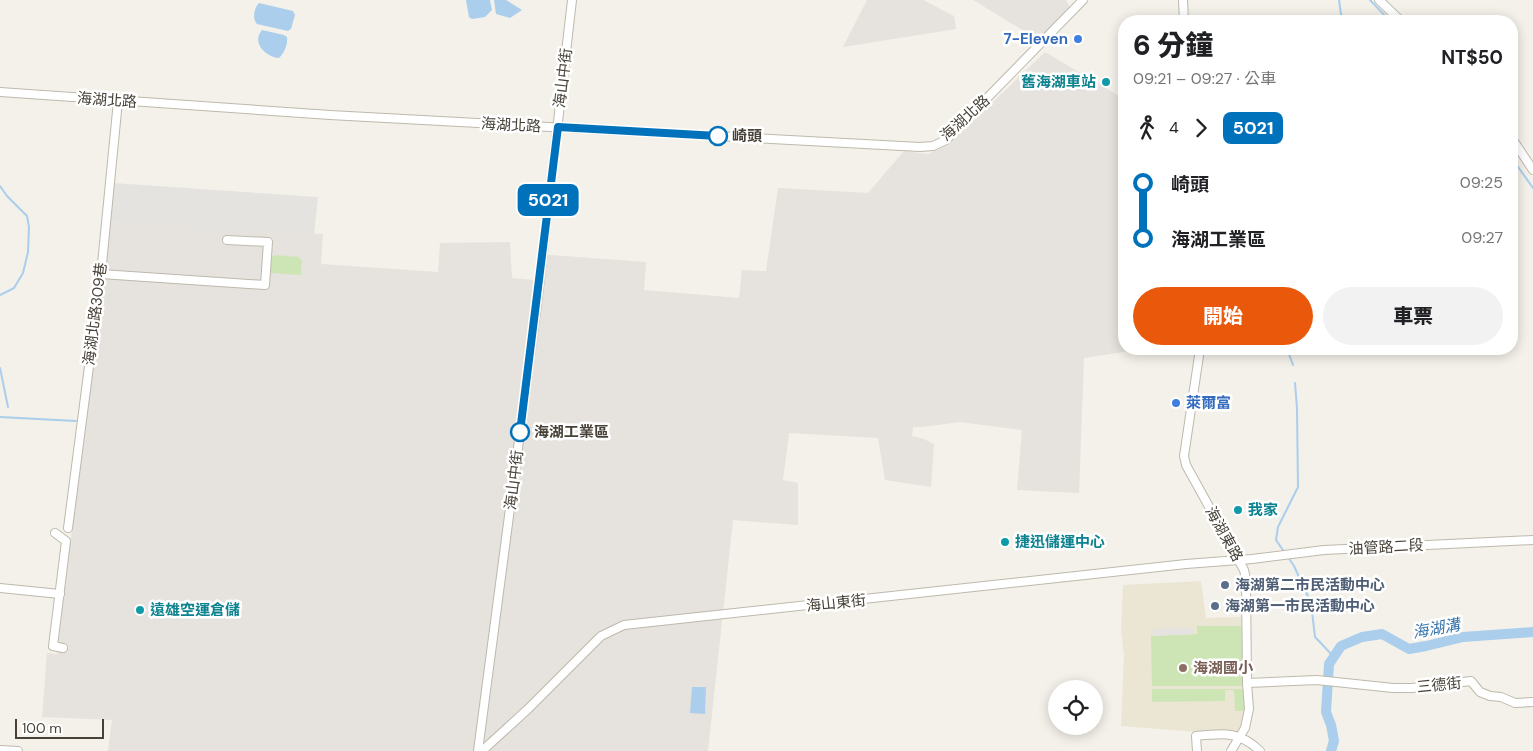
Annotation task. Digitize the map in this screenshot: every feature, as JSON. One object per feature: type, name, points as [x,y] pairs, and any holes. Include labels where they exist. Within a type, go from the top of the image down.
[{"type":"street","name":"海山中街","points":[[478,751],[538,296],[572,0]]},
{"type":"street","name":"海湖北路","points":[[0,92],[330,115],[920,147],[933,146],[946,140],[964,123],[1083,0]]},
{"type":"street","points":[[1182,0],[1183,15]]},
{"type":"street","points":[[1379,0],[1395,15]]},
{"type":"street","name":"海湖北路309巷","points":[[68,528],[101,274],[118,100]]},
{"type":"street","points":[[1518,148],[1533,170]]},
{"type":"street","points":[[101,274],[265,285],[268,242],[227,240]]},
{"type":"street","name":"海湖東路","points":[[1199,355],[1184,456],[1189,470],[1244,570],[1246,579],[1248,718],[1241,737],[1231,751]]},
{"type":"street","points":[[55,533],[66,541],[53,646],[63,648]]},
{"type":"street","name":"油管路二段","points":[[1238,559],[1390,547],[1533,540]]},
{"type":"street","name":"海山東街","points":[[482,751],[529,708],[601,636],[624,626],[1238,559]]},
{"type":"street","points":[[0,588],[60,594]]},
{"type":"street","name":"三德街","points":[[1247,683],[1317,680],[1393,688],[1412,688],[1471,681],[1480,692],[1490,696],[1502,697],[1515,703],[1533,702]]},
{"type":"street","points":[[1197,751],[1196,736],[1231,734],[1241,737],[1260,751]]},
{"type":"street","points":[[0,750],[18,751]]},
{"type":"shaded area","points":[[867,0],[923,0],[954,16],[956,29],[843,47]]},
{"type":"shaded area","points":[[973,0],[1066,0],[1070,8],[1039,40]]},
{"type":"shaded area","name":"海湖工業區","points":[[1045,52],[1118,95],[1118,353],[1084,358],[1079,493],[1017,490],[1022,430],[960,422],[913,427],[912,436],[934,444],[931,487],[885,480],[878,438],[789,433],[783,480],[798,483],[798,525],[733,520],[708,751],[108,751],[112,720],[42,717],[47,653],[57,654],[109,223],[323,234],[321,264],[438,272],[440,243],[510,242],[512,278],[534,280],[537,254],[646,262],[644,290],[739,298],[742,270],[766,271],[778,188],[868,193],[904,151],[928,154],[948,145]]},
{"type":"shaded area","points":[[113,183],[318,197],[314,235],[109,223]]},
{"type":"shaded area","name":"海湖國小","points":[[1201,581],[1206,618],[1241,617],[1245,711],[1238,732],[1199,732],[1121,726],[1124,655],[1121,630],[1123,585]]},
{"type":"shaded area","points":[[1193,628],[1193,634],[1154,636],[1153,629]]},
{"type":"green space","points":[[275,255],[299,257],[299,259],[302,259],[301,275],[270,273],[272,257]]},
{"type":"green space","points":[[1197,626],[1241,626],[1244,686],[1152,686],[1151,636],[1197,634]]},
{"type":"green space","points":[[1152,689],[1244,689],[1245,711],[1235,711],[1234,690],[1225,690],[1225,701],[1152,702]]},
{"type":"water","points":[[466,0],[490,0],[492,10],[485,17],[472,19],[469,17]]},
{"type":"water","points":[[494,0],[506,0],[522,10],[510,18],[496,14]]},
{"type":"water","points":[[259,3],[293,11],[295,15],[291,29],[288,31],[257,24],[254,14]]},
{"type":"water","points":[[262,30],[287,37],[285,49],[279,58],[269,55],[259,44],[259,35]]},
{"type":"water","points":[[692,687],[706,687],[705,714],[690,713]]},
{"type":"waterway","points":[[1339,0],[1341,15]]},
{"type":"waterway","points":[[1370,0],[1384,15]]},
{"type":"waterway","points":[[1518,167],[1533,188]]},
{"type":"waterway","points":[[0,186],[27,216],[29,227],[28,252],[23,273],[14,288],[0,295]]},
{"type":"waterway","points":[[1289,355],[1293,365]]},
{"type":"waterway","points":[[0,368],[8,407]]},
{"type":"waterway","points":[[1285,553],[1276,540],[1278,527],[1298,487],[1295,383]]},
{"type":"waterway","points":[[0,417],[76,421]]},
{"type":"waterway","points":[[1288,557],[1311,603],[1315,637],[1334,657]]},
{"type":"waterway","name":"海湖溝","points":[[1331,751],[1334,741],[1326,712],[1329,664],[1341,646],[1362,637],[1382,634],[1409,649],[1463,637],[1533,632]]},
{"type":"bus line","name":"5021","points":[[520,432],[558,127],[718,136]]},
{"type":"place","name":"7-Eleven","points":[[1078,39]]},
{"type":"place","name":"舊海湖車站","points":[[1106,82]]},
{"type":"place","name":"崎頭","points":[[718,136]]},
{"type":"place","name":"萊爾富","points":[[1176,403]]},
{"type":"place","name":"海湖工業區","points":[[520,432]]},
{"type":"place","name":"我家","points":[[1238,510]]},
{"type":"place","name":"捷迅儲運中心","points":[[1005,542]]},
{"type":"place","name":"海湖第二市民活動中心","points":[[1225,585]]},
{"type":"place","name":"海湖第一市民活動中心","points":[[1215,606]]},
{"type":"place","name":"遠雄空運倉儲","points":[[140,610]]},
{"type":"place","name":"海湖國小","points":[[1183,668]]}]
